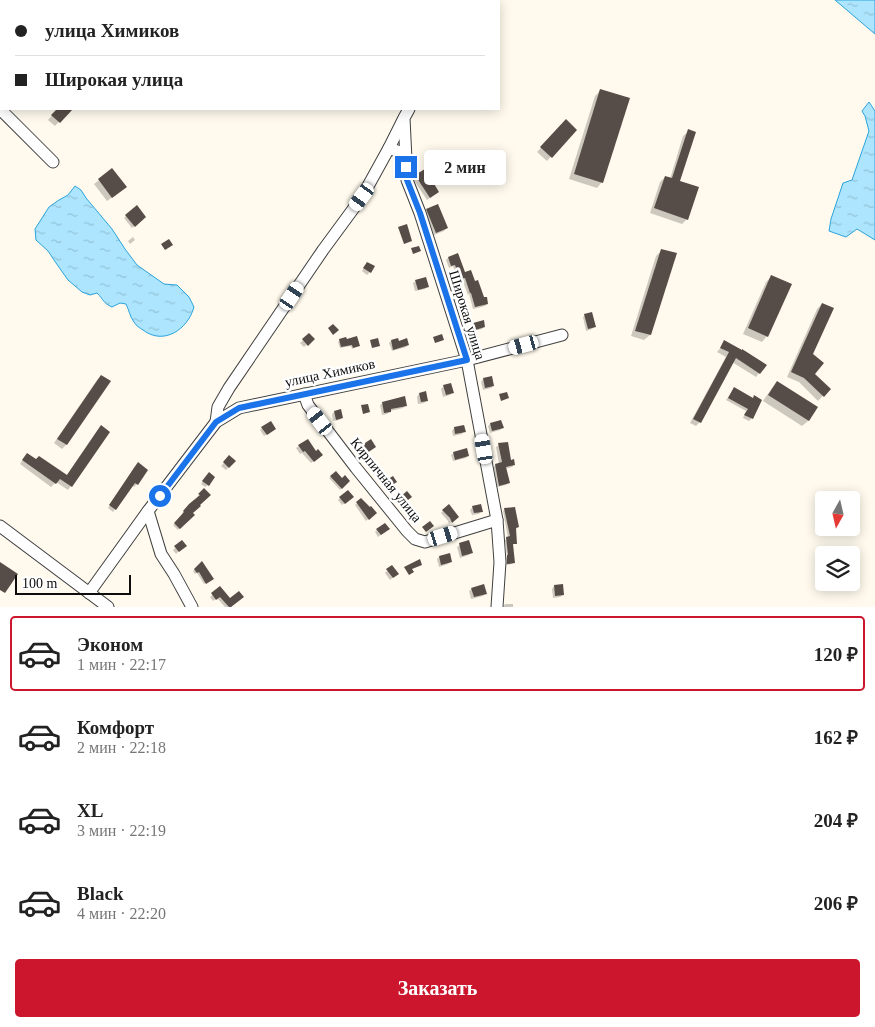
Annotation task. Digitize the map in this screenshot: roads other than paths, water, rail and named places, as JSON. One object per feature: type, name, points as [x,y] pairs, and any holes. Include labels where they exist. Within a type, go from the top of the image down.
[{"type":"street","points":[[1,110],[53,162]]},
{"type":"street","points":[[216,422],[218,407],[229,388],[323,250],[362,197],[407,114]]},
{"type":"street","name":"Широкая улица","points":[[407,114],[405,154],[407,180],[420,213],[467,360],[497,520],[500,562],[497,605]]},
{"type":"street","points":[[389,148],[405,154]]},
{"type":"street","name":"улица Химиков","points":[[89,593],[148,511],[216,422],[239,408],[467,360],[562,335]]},
{"type":"street","name":"Кирпичная улица","points":[[304,394],[308,406],[407,532],[416,539],[425,542],[497,520]]},
{"type":"street","points":[[148,511],[160,554],[174,574],[192,607]]},
{"type":"street","points":[[0,526],[108,607]]},
{"type":"street","points":[[486,607],[497,605]]},
{"type":"water","points":[[835,0],[875,0],[875,34]]},
{"type":"water","points":[[869,102],[875,111],[875,240],[857,229],[846,237],[829,231],[843,183],[852,180],[869,131],[862,111]]},
{"type":"water","points":[[75,186],[81,190],[112,229],[137,265],[164,284],[177,285],[189,297],[194,307],[191,315],[181,328],[174,333],[167,336],[151,335],[137,326],[126,304],[120,303],[112,307],[105,303],[97,293],[90,295],[82,292],[68,280],[48,251],[36,240],[35,229],[49,207],[68,195]]}]
